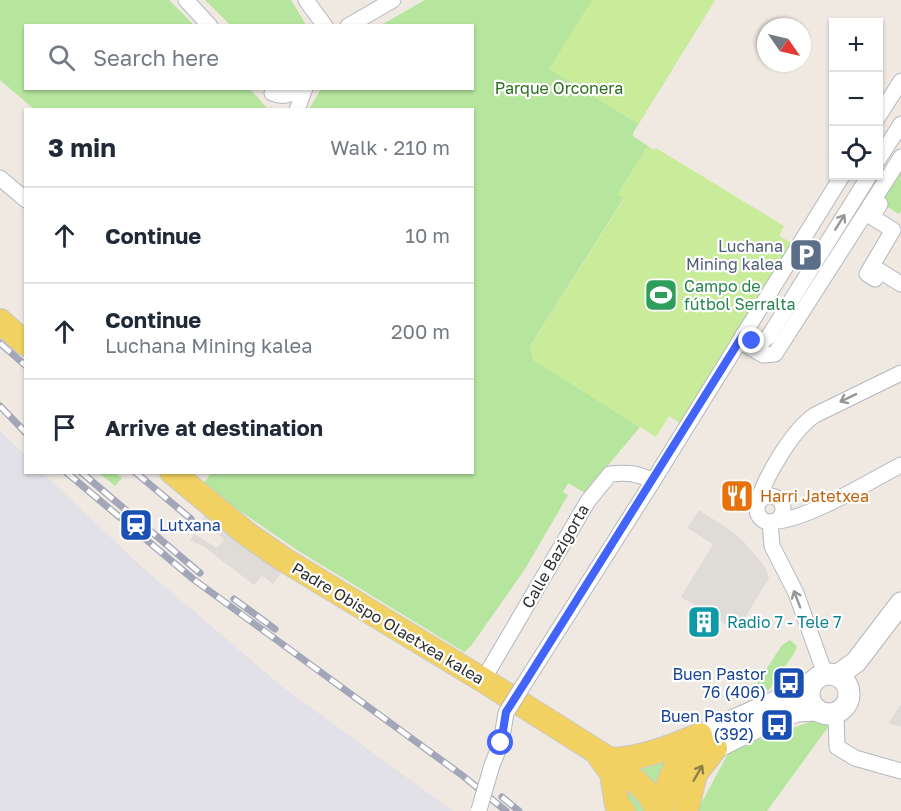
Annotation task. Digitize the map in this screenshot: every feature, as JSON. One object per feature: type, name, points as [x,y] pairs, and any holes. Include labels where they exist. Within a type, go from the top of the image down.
[{"type":"main road","points":[[0,321],[24,342]]},
{"type":"main road","name":"Padre Obispo Olaetxea kalea","points":[[184,476],[283,559],[604,756],[637,773],[672,808]]},
{"type":"main road","points":[[830,718],[812,705],[809,693],[856,662],[901,603]]},
{"type":"main road","points":[[672,808],[667,783],[683,753],[708,742],[798,692],[831,680],[901,621]]},
{"type":"main road","points":[[830,718],[847,704],[831,680]]},
{"type":"main road","points":[[604,756],[630,760],[668,748],[708,742],[720,744],[797,711],[830,718]]},
{"type":"main road","points":[[604,756],[612,773],[617,805],[623,811]]},
{"type":"street","points":[[186,0],[208,24]]},
{"type":"street","points":[[306,0],[324,24]]},
{"type":"street","points":[[351,24],[393,0]]},
{"type":"street","points":[[883,110],[901,81]]},
{"type":"street","points":[[270,91],[281,97],[297,90]]},
{"type":"street","points":[[298,108],[304,90]]},
{"type":"street","points":[[270,91],[283,108]]},
{"type":"street","points":[[883,153],[901,124]]},
{"type":"street","points":[[745,340],[763,355],[776,354],[901,157]]},
{"type":"street","points":[[901,171],[872,217],[894,230],[867,274],[875,279],[880,271],[901,284]]},
{"type":"street","points":[[0,178],[24,198]]},
{"type":"street","points":[[478,811],[501,743],[506,712],[745,340],[840,180]]},
{"type":"street","points":[[745,340],[762,342],[770,336],[867,180]]},
{"type":"street","points":[[901,373],[804,422],[762,489],[756,509],[758,516],[772,521],[788,520],[901,465]]},
{"type":"street","name":"Calle Bazigorta","points":[[483,680],[598,487],[610,474],[626,472],[639,474],[653,481]]},
{"type":"street","points":[[757,503],[767,495],[779,499],[783,511],[772,521],[772,546],[795,593],[831,680]]},
{"type":"street","points":[[830,718],[837,747],[855,758],[901,771]]},
{"type":"shaded area","points":[[0,431],[24,454],[24,474],[44,474],[142,567],[284,688],[453,811],[0,811]]},
{"type":"shaded area","points":[[699,510],[733,532],[745,543],[765,567],[769,578],[737,631],[681,597],[713,544],[687,528]]},
{"type":"shaded area","points":[[205,515],[283,570],[273,584],[262,576],[254,585],[204,547],[190,540],[194,534],[217,548],[224,540],[202,519]]},
{"type":"shaded area","points":[[901,704],[901,727],[888,723]]},
{"type":"green space","points":[[0,0],[169,0],[193,24],[24,24],[24,90],[251,90],[267,108],[33,108],[0,80]]},
{"type":"green space","points":[[205,0],[291,0],[305,24],[229,24]]},
{"type":"green space","name":"Parque Orconera","points":[[425,0],[715,0],[633,133],[633,136],[648,146],[618,194],[624,198],[530,346],[534,360],[640,427],[585,493],[568,483],[563,492],[568,495],[525,569],[471,646],[464,652],[297,550],[202,485],[210,474],[474,474],[474,108],[310,108],[320,90],[474,90],[474,24],[383,24]]},
{"type":"green space","points":[[592,0],[715,0],[638,124],[549,69]]},
{"type":"green space","name":"Campo de fútbol Serralta","points":[[648,146],[654,150],[656,148],[784,226],[779,236],[792,243],[681,424],[669,416],[656,437],[533,360],[530,346],[624,199],[618,194]]},
{"type":"green space","points":[[901,171],[901,211],[899,214],[881,203]]},
{"type":"green space","points":[[100,474],[116,474],[122,478],[115,486]]},
{"type":"green space","points":[[790,640],[797,646],[795,652],[769,690],[749,696],[782,645]]},
{"type":"green space","points":[[824,717],[831,723],[767,811],[697,811],[730,750]]},
{"type":"green space","points":[[682,748],[659,789],[636,767]]},
{"type":"green space","points":[[623,778],[651,811],[633,811],[629,808]]},
{"type":"railway","points":[[0,343],[24,364]]},
{"type":"railway","points":[[0,406],[24,431]]},
{"type":"railway","points":[[68,474],[193,579],[463,776],[506,811]]},
{"type":"railway","points":[[83,474],[200,573]]},
{"type":"railway","points":[[137,474],[191,519]]},
{"type":"railway","points":[[234,599],[275,629]]},
{"type":"railway","points":[[502,797],[519,811]]},
{"type":"place","name":"Luchana Mining kalea","points":[[806,255]]},
{"type":"place","name":"Campo de fútbol Serralta","points":[[661,295]]},
{"type":"place","name":"Harri Jatetxea","points":[[737,496]]},
{"type":"place","name":"Lutxana","points":[[136,525]]},
{"type":"place","name":"Radio 7 - Tele 7","points":[[704,622]]},
{"type":"place","name":"Buen Pastor 76 (406)","points":[[789,683]]},
{"type":"place","name":"Buen Pastor (392)","points":[[777,725]]},
{"type":"route","points":[[501,743],[506,712],[743,335],[752,341]]}]
